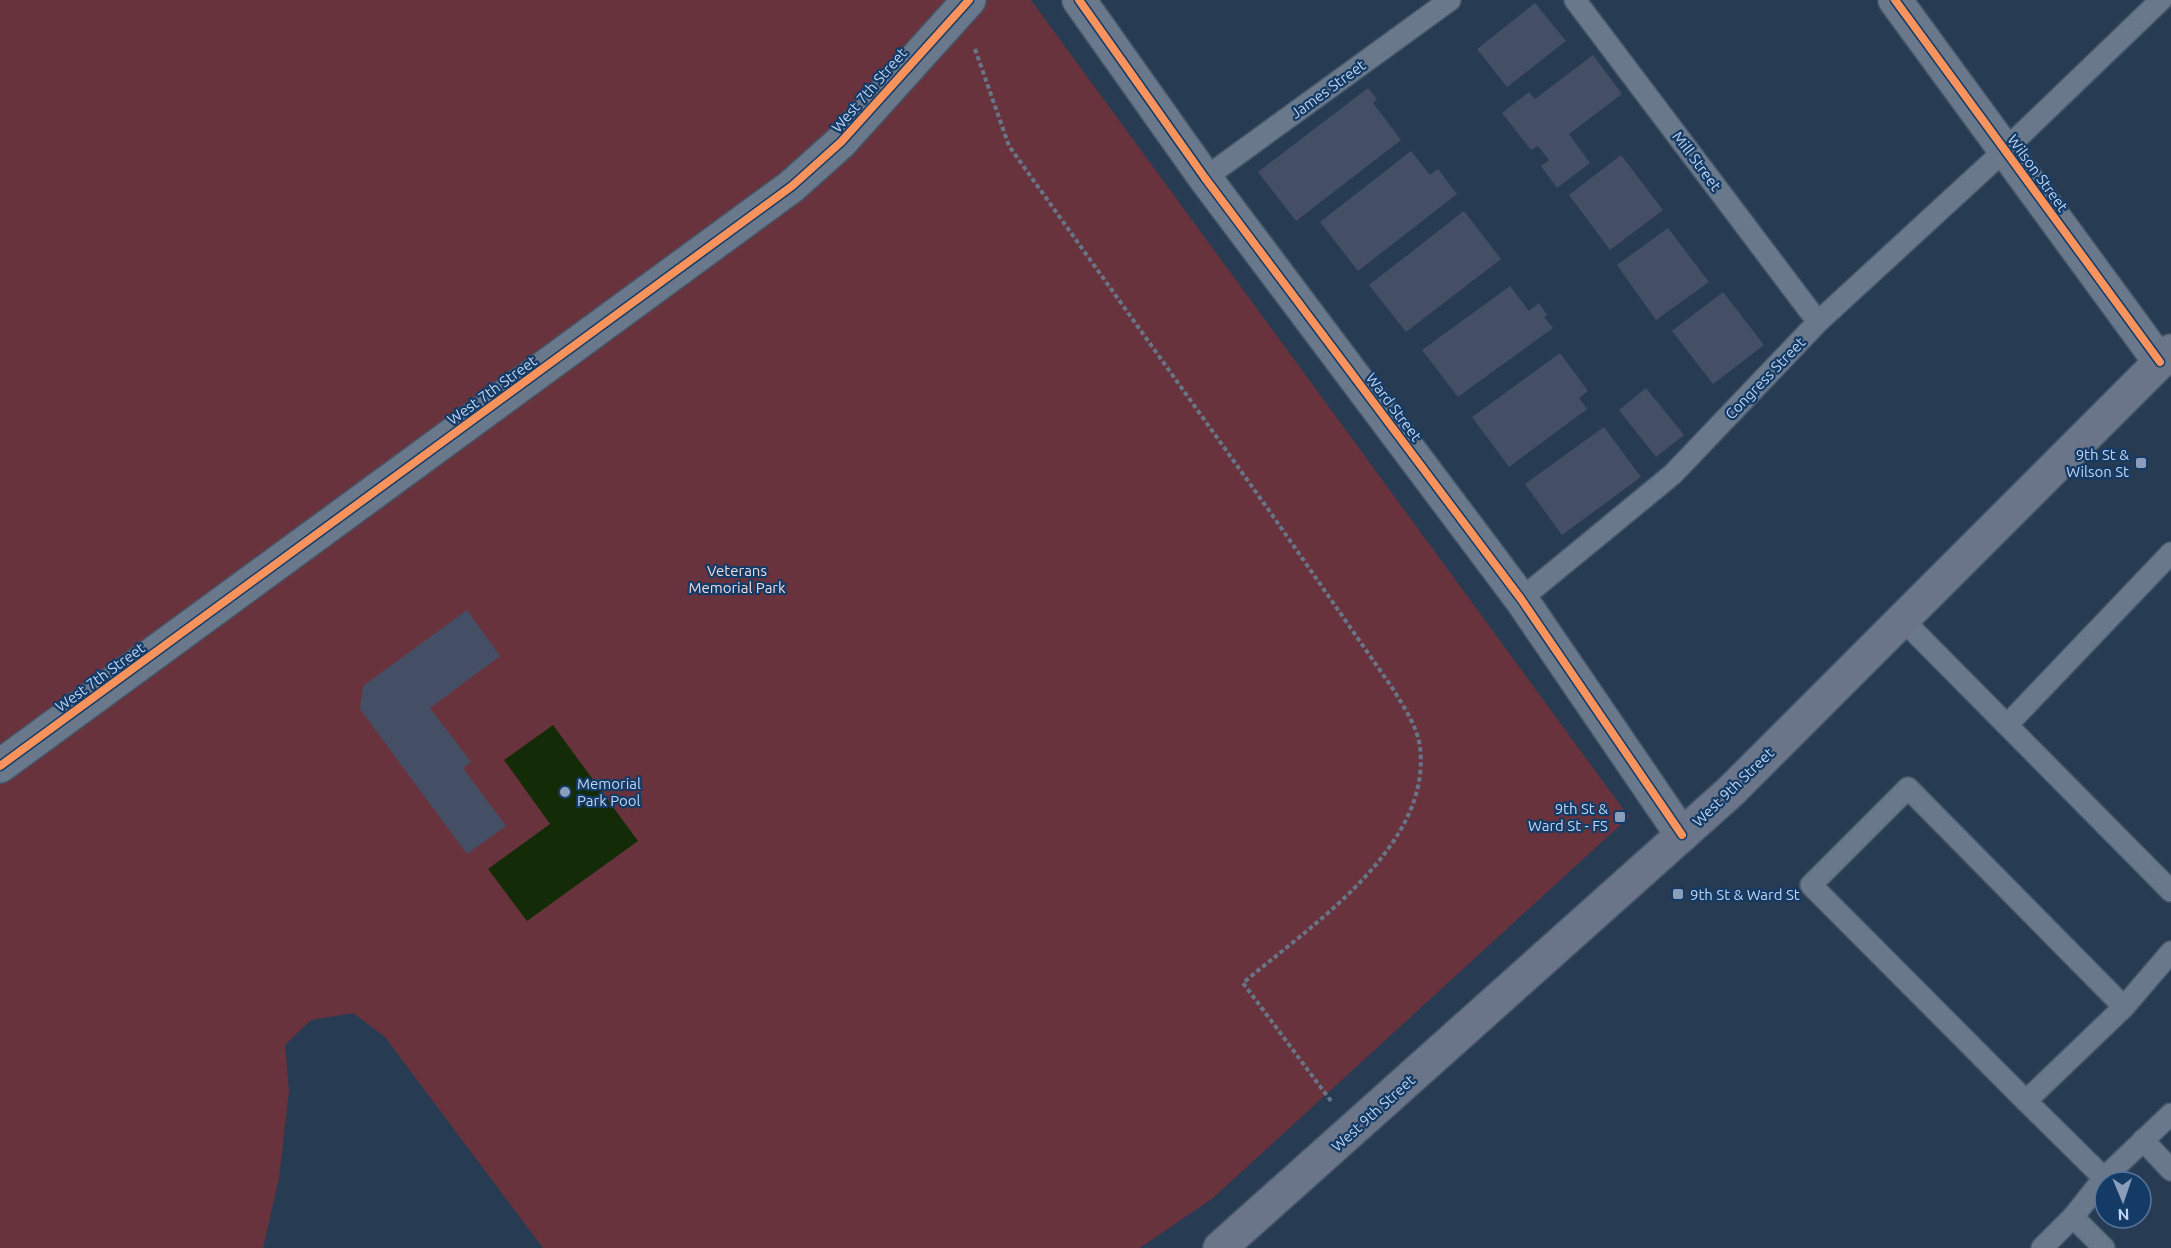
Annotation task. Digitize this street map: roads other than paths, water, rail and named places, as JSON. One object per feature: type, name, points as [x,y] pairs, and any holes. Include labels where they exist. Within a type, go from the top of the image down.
[{"type":"main road","name":"West 9th Street","points":[[1220,1248],[1730,792],[2165,357]]},
{"type":"street","name":"Ward Street","points":[[1078,0],[1205,178],[1521,599],[1682,835]]},
{"type":"street","name":"Wilson Street","points":[[1895,0],[2005,150],[2165,357]]},
{"type":"street","name":"West 7th Street","points":[[0,766],[792,186],[841,142],[962,7]]},
{"type":"lane","name":"James Street","points":[[1205,178],[1450,0]]},
{"type":"lane","name":"Mill Street","points":[[1575,0],[1818,322]]},
{"type":"lane","name":"Congress Street","points":[[1521,599],[1673,474],[1818,322],[2005,150],[2161,0]]},
{"type":"lane","points":[[2008,724],[2171,553]]},
{"type":"lane","points":[[1903,620],[2171,891]]},
{"type":"lane","points":[[2096,1170],[1811,885],[1908,788],[2124,1007]]},
{"type":"lane","points":[[2026,1101],[2124,1007],[2171,952]]},
{"type":"lane","points":[[2112,1170],[2171,1114]]},
{"type":"lane","points":[[2143,1140],[2171,1170]]},
{"type":"lane","points":[[2042,1248],[2073,1217],[2093,1192]]},
{"type":"lane","points":[[2073,1217],[2104,1248]]},
{"type":"place","name":"9th St & Wilson St","points":[[2141,463]]},
{"type":"place","name":"Memorial Park Pool","points":[[565,792]]},
{"type":"place","name":"9th St & Ward St - FS","points":[[1620,817]]},
{"type":"place","name":"9th St & Ward St","points":[[1678,894]]},
{"type":"park label","name":"Veterans Memorial Park","points":[[737,578]]}]
